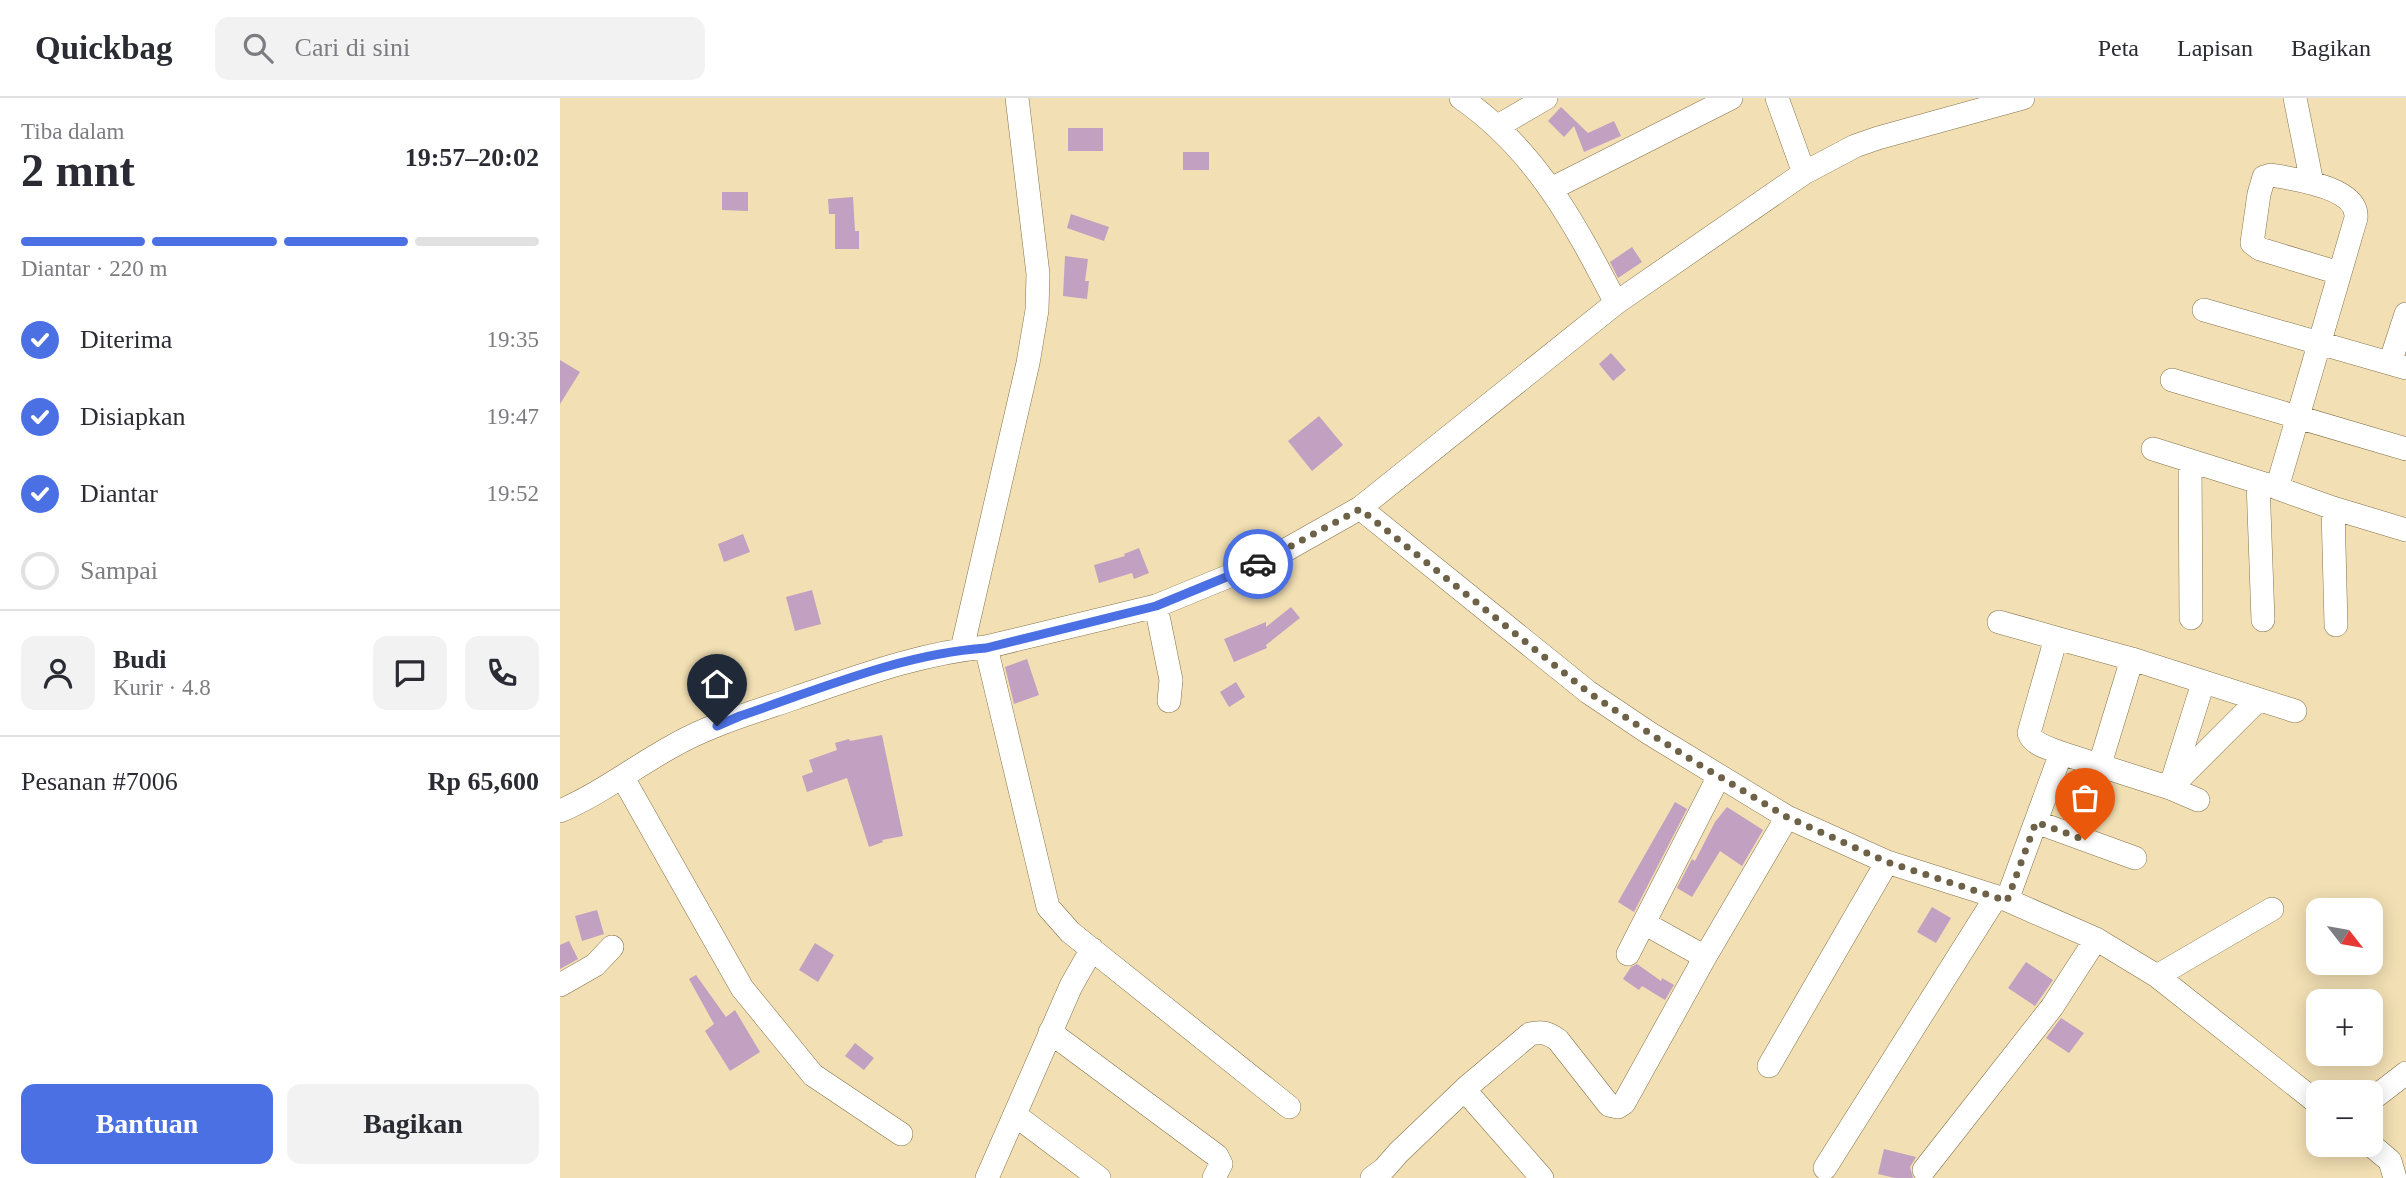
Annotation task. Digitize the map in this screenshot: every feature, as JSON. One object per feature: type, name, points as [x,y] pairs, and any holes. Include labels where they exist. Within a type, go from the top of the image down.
[{"type":"street","points":[[962,649],[1028,363],[1037,310],[1038,274],[1017,98]]},
{"type":"street","points":[[1461,98],[1498,126],[1551,188],[1581,235],[1616,303]]},
{"type":"street","points":[[1498,126],[1546,98]]},
{"type":"street","points":[[1551,188],[1731,98]]},
{"type":"street","points":[[1777,98],[1804,173]]},
{"type":"street","points":[[560,811],[623,778],[672,746],[740,716],[886,667],[962,649],[986,648],[1156,606],[1284,551],[1360,509],[1616,303],[1804,173],[1855,146],[1878,138],[2023,98]]},
{"type":"street","points":[[2295,98],[2312,183]]},
{"type":"street","points":[[2263,620],[2268,485],[2298,416],[2356,218],[2355,206],[2346,197],[2312,183],[2271,175],[2264,177],[2252,241],[2260,248],[2339,273]]},
{"type":"street","points":[[2204,310],[2398,365],[2406,314]]},
{"type":"street","points":[[2172,380],[2406,449]]},
{"type":"street","points":[[2153,449],[2406,530]]},
{"type":"street","points":[[2190,461],[2191,618]]},
{"type":"street","points":[[2333,508],[2336,625]]},
{"type":"street","points":[[1360,509],[1588,692],[1649,733],[1787,817],[1887,862],[2001,899],[2096,939],[2157,976],[2306,1094]]},
{"type":"street","points":[[1156,606],[1171,680],[1169,701]]},
{"type":"street","points":[[1999,622],[2132,659],[2295,711]]},
{"type":"street","points":[[2056,638],[2029,733],[2032,740],[2060,753],[2100,764],[2198,800]]},
{"type":"street","points":[[986,648],[1048,907],[1070,932],[1289,1107]]},
{"type":"street","points":[[2100,764],[2132,659]]},
{"type":"street","points":[[2170,788],[2203,683]]},
{"type":"street","points":[[2170,788],[2258,699]]},
{"type":"street","points":[[1825,1168],[2001,899],[2036,822],[2060,753]]},
{"type":"street","points":[[1628,954],[1719,776]]},
{"type":"street","points":[[623,778],[742,988],[813,1074],[901,1134]]},
{"type":"street","points":[[1372,1178],[1467,1087],[1530,1034],[1540,1032],[1558,1040],[1606,1102],[1612,1106],[1621,1105],[1628,1098],[1705,957],[1787,817]]},
{"type":"street","points":[[2036,822],[2135,858]]},
{"type":"street","points":[[1769,1066],[1887,862]]},
{"type":"street","points":[[2157,976],[2272,909]]},
{"type":"street","points":[[1644,923],[1705,957]]},
{"type":"street","points":[[1924,1170],[2052,1007],[2096,939]]},
{"type":"street","points":[[560,985],[595,965],[612,947]]},
{"type":"street","points":[[988,1178],[1070,986],[1092,949]]},
{"type":"street","points":[[1050,1032],[1217,1156],[1221,1164],[1214,1178]]},
{"type":"street","points":[[2383,1091],[2406,1073]]},
{"type":"street","points":[[1467,1087],[1469,1095],[1542,1178]]},
{"type":"street","points":[[1015,1115],[1099,1178]]},
{"type":"street","points":[[2383,1155],[2390,1161],[2395,1178]]},
{"type":"building","points":[[1561,107],[1588,133],[1614,121],[1621,136],[1584,152],[1574,126],[1564,137],[1548,121]]},
{"type":"building","points":[[1068,128],[1103,128],[1103,151],[1068,151]]},
{"type":"building","points":[[1183,152],[1209,152],[1209,170],[1183,170]]},
{"type":"building","points":[[722,192],[748,192],[748,211],[722,210]]},
{"type":"building","points":[[853,197],[859,249],[835,249],[835,214],[829,214],[828,199]]},
{"type":"building","points":[[1071,214],[1109,227],[1104,241],[1067,228]]},
{"type":"building","points":[[1632,247],[1642,262],[1618,278],[1610,262]]},
{"type":"building","points":[[1065,256],[1088,259],[1085,281],[1089,281],[1087,299],[1063,296]]},
{"type":"building","points":[[1611,353],[1626,370],[1613,381],[1599,364]]},
{"type":"building","points":[[560,360],[580,372],[560,404]]},
{"type":"building","points":[[1319,416],[1343,445],[1312,471],[1288,441]]},
{"type":"building","points":[[743,534],[750,552],[724,562],[718,544]]},
{"type":"building","points":[[1139,548],[1149,573],[1134,579],[1132,573],[1099,583],[1094,565],[1125,556],[1124,554]]},
{"type":"building","points":[[812,590],[821,624],[795,631],[786,597]]},
{"type":"building","points":[[1291,607],[1300,618],[1266,645],[1267,648],[1234,662],[1224,639],[1266,622],[1266,627]]},
{"type":"building","points":[[1027,659],[1039,695],[1014,704],[1005,667]]},
{"type":"building","points":[[1236,682],[1245,697],[1229,707],[1220,692]]},
{"type":"building","points":[[882,735],[903,836],[882,840],[883,842],[869,847],[847,778],[807,792],[802,776],[813,772],[809,760],[837,750],[835,743]]},
{"type":"building","points":[[1675,802],[1687,809],[1634,912],[1618,902]]},
{"type":"building","points":[[1727,807],[1763,830],[1742,866],[1720,851],[1692,897],[1677,888],[1692,859],[1695,861],[1715,822]]},
{"type":"building","points":[[1932,907],[1951,918],[1936,943],[1917,932]]},
{"type":"building","points":[[597,910],[604,934],[582,941],[575,916]]},
{"type":"building","points":[[569,941],[578,959],[560,969],[560,945]]},
{"type":"building","points":[[815,943],[834,955],[818,982],[799,970]]},
{"type":"building","points":[[2026,962],[2053,980],[2035,1006],[2008,988]]},
{"type":"building","points":[[1637,964],[1661,981],[1662,978],[1674,985],[1665,1000],[1642,986],[1639,990],[1623,979],[1631,967]]},
{"type":"building","points":[[696,975],[726,1017],[735,1010],[760,1052],[730,1071],[705,1031],[714,1024],[689,979]]},
{"type":"building","points":[[2061,1018],[2084,1033],[2069,1053],[2046,1038]]},
{"type":"building","points":[[855,1043],[874,1058],[864,1070],[845,1056]]},
{"type":"building","points":[[1884,1149],[1916,1157],[1910,1167],[1913,1178],[1878,1174]]},
{"type":"way so far","points":[[1258,564],[1360,509],[1588,692],[1649,733],[1787,817],[1887,862],[2007,901],[2036,822],[2085,840]]},
{"type":"route","points":[[717,726],[886,667],[962,649],[986,648],[1156,606],[1258,564]]}]
